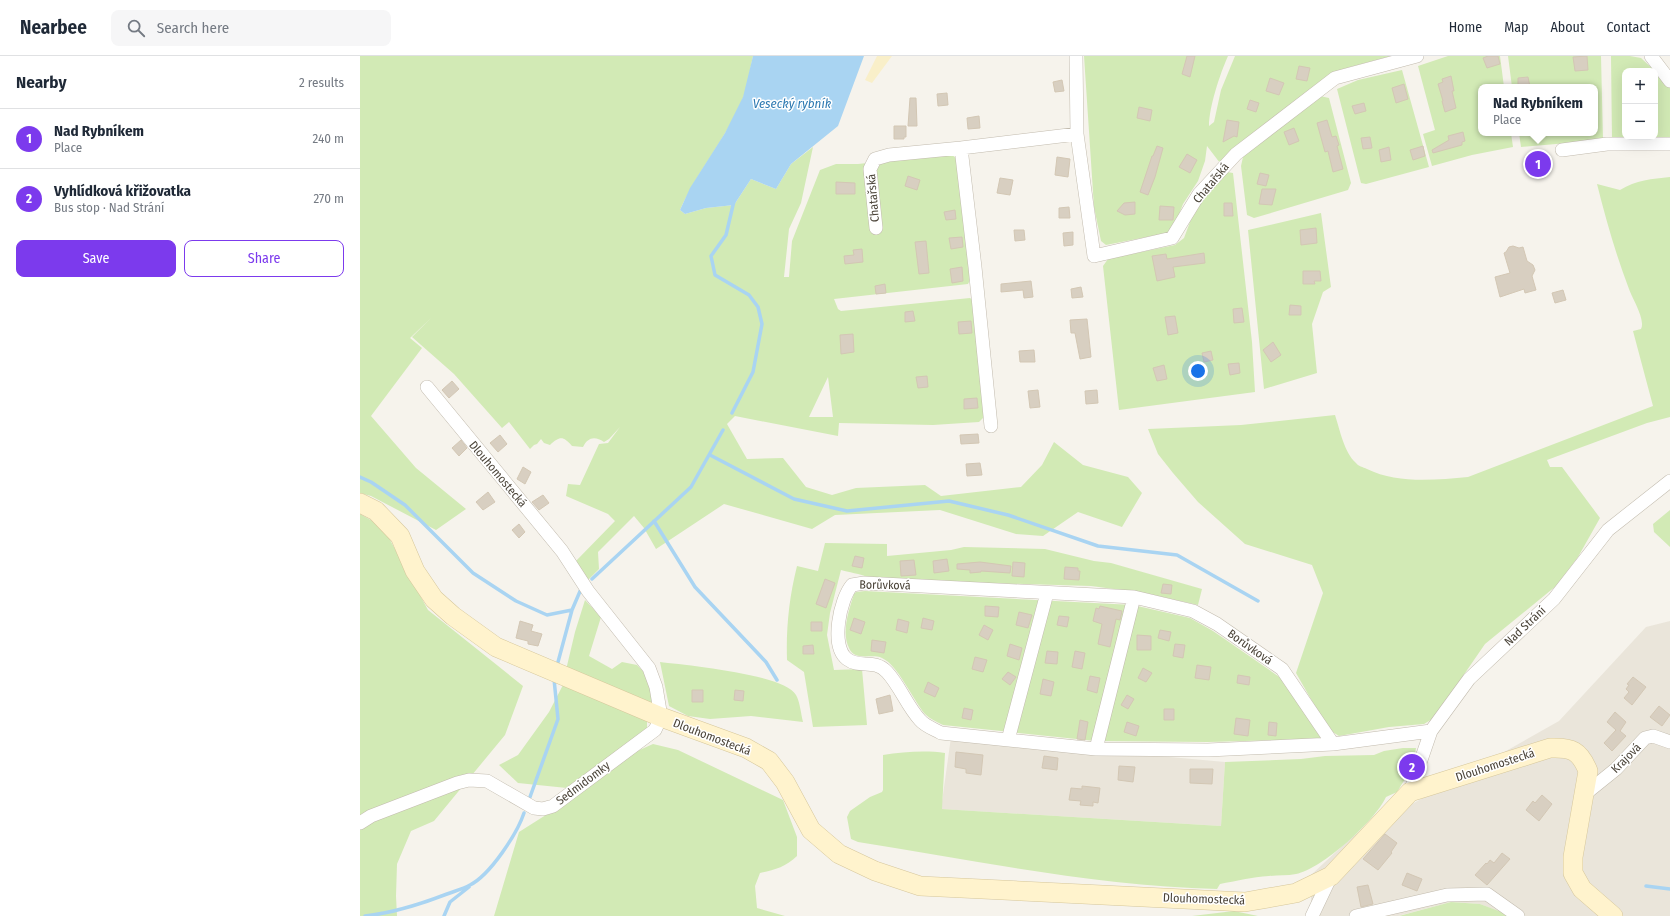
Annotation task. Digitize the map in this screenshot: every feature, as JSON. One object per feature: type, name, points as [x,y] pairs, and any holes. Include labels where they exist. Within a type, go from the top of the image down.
[{"type":"street","name":"Chatařská","points":[[1076,56],[1077,134],[1094,256],[1172,238],[1199,194],[1236,154],[1334,78],[1417,56]]},
{"type":"street","points":[[1651,56],[1670,81]]},
{"type":"street","name":"Chatařská","points":[[876,228],[870,169],[875,159],[889,154],[961,148],[1077,134]]},
{"type":"street","points":[[1562,150],[1607,144],[1670,144]]},
{"type":"street","points":[[961,148],[991,426]]},
{"type":"street","name":"Dlouhomostecká","points":[[427,387],[562,551],[588,591],[649,668],[656,687],[661,718]]},
{"type":"street","name":"Nad Strání","points":[[1410,792],[1431,731],[1469,679],[1554,599],[1608,530],[1670,481]]},
{"type":"street","name":"Dlouhomostecká","points":[[360,503],[376,511],[400,536],[415,571],[434,599],[453,616],[496,647],[661,718],[746,748],[769,761],[785,782],[811,830],[839,854],[875,871],[920,886],[1244,902],[1296,893],[1331,876],[1410,792],[1550,748],[1564,747],[1575,751],[1583,760],[1588,771],[1573,857],[1573,873],[1582,888],[1613,916]]},
{"type":"street","name":"Borůvková","points":[[1333,744],[1282,669],[1217,624],[1193,611],[1134,597],[864,583],[852,585],[848,590],[841,612],[838,632],[841,651],[844,655],[848,659],[858,664],[879,665],[888,673],[920,720],[941,733],[1096,749],[1208,750],[1333,744],[1431,731]]},
{"type":"street","points":[[1008,740],[1046,593]]},
{"type":"street","points":[[1096,749],[1134,597]]},
{"type":"street","name":"Sedmidomky","points":[[360,823],[371,816],[457,782],[469,780],[487,781],[534,808],[543,809],[553,806],[655,730],[661,718]]},
{"type":"street","name":"Krajová","points":[[1585,794],[1616,769],[1645,738],[1653,736],[1670,742]]},
{"type":"street","points":[[1312,916],[1331,876]]},
{"type":"street","points":[[1356,916],[1447,894],[1486,894],[1518,916]]},
{"type":"shaded area","points":[[1670,621],[1670,916],[1510,916],[1480,904],[1451,902],[1398,916],[1311,916],[1311,875],[1353,836],[1559,721],[1646,627]]},
{"type":"shaded area","points":[[951,737],[1225,762],[1221,826],[941,809]]},
{"type":"green space","points":[[360,56],[753,56],[745,93],[736,113],[680,210],[685,214],[706,208],[734,205],[751,179],[776,189],[791,164],[813,147],[801,203],[789,229],[784,277],[789,277],[792,241],[820,170],[836,164],[858,164],[951,154],[957,159],[971,278],[968,284],[834,299],[838,309],[841,311],[970,298],[973,300],[984,407],[983,418],[979,422],[933,425],[839,423],[838,436],[735,416],[727,424],[747,459],[783,458],[806,487],[832,495],[856,488],[925,485],[941,496],[1021,487],[1042,465],[1054,442],[1083,465],[1128,477],[1142,493],[1122,527],[1078,512],[1043,536],[1016,534],[940,510],[835,515],[812,529],[724,504],[656,549],[644,528],[634,516],[598,552],[599,569],[586,582],[575,562],[615,521],[608,514],[566,496],[568,484],[580,485],[599,444],[608,443],[620,427],[609,439],[604,442],[592,438],[587,441],[583,447],[572,446],[566,440],[561,438],[550,445],[544,443],[541,439],[530,449],[509,422],[502,428],[454,374],[412,337],[431,318],[410,338],[422,348],[371,416],[416,468],[466,509],[436,530],[371,496],[360,493]],"holes":[[[828,377],[833,417],[809,417]]]},
{"type":"green space","points":[[1084,56],[1228,56],[1216,91],[1209,118],[1209,126],[1214,122],[1221,90],[1235,56],[1391,56],[1343,69],[1309,91],[1220,163],[1207,146],[1205,161],[1198,181],[1183,204],[1174,227],[1167,233],[1106,245],[1101,241],[1094,207]]},
{"type":"green space","points":[[1448,56],[1500,56],[1504,84],[1478,84],[1478,136],[1511,136],[1513,147],[1472,155],[1432,166],[1423,134],[1435,130],[1418,66]]},
{"type":"green space","points":[[1508,56],[1601,56],[1603,140],[1521,147],[1519,136],[1598,136],[1598,84],[1512,84]]},
{"type":"green space","points":[[1611,56],[1630,56],[1641,58],[1652,68],[1622,68],[1622,140],[1612,140]]},
{"type":"green space","points":[[1402,70],[1429,167],[1366,184],[1361,183],[1337,89],[1358,80]]},
{"type":"green space","points":[[1658,74],[1670,85],[1670,139],[1658,139]]},
{"type":"green space","points":[[1320,96],[1329,98],[1351,183],[1348,190],[1254,218],[1247,215],[1241,166],[1243,157],[1271,131]]},
{"type":"green space","points":[[1227,172],[1233,173],[1252,342],[1255,392],[1119,410],[1103,266],[1108,259],[1175,245],[1184,238],[1196,206]]},
{"type":"green space","points":[[1670,177],[1670,417],[1647,423],[1547,460],[1550,467],[1562,467],[1600,518],[1578,557],[1556,586],[1485,644],[1434,718],[1424,724],[1389,727],[1339,736],[1328,729],[1296,673],[1323,593],[1312,565],[1245,544],[1198,502],[1173,473],[1158,454],[1148,429],[1241,425],[1335,415],[1345,447],[1358,465],[1379,474],[1391,477],[1429,480],[1468,477],[1653,406],[1633,331],[1641,329],[1642,320],[1620,263],[1597,184],[1620,190],[1638,182]]},
{"type":"green space","points":[[1321,213],[1331,287],[1323,292],[1312,324],[1317,373],[1264,389],[1248,230]]},
{"type":"green space","points":[[1670,510],[1670,547],[1654,532],[1653,524]]},
{"type":"green space","points":[[360,514],[383,527],[428,610],[523,686],[505,735],[434,821],[411,831],[397,864],[397,916],[360,916]]},
{"type":"green space","points":[[825,543],[887,544],[887,556],[951,550],[964,547],[1045,549],[1094,561],[1111,563],[1202,589],[1198,605],[1145,593],[1091,586],[953,582],[867,577],[841,570],[830,613],[827,635],[834,670],[862,669],[867,725],[813,727],[804,672],[787,660],[787,636],[790,601],[797,566],[818,571]]},
{"type":"green space","points":[[865,591],[1133,605],[1190,618],[1213,631],[1278,676],[1288,686],[1322,739],[1208,742],[1096,741],[943,725],[925,714],[899,675],[888,662],[878,657],[855,655],[849,648],[846,628],[850,607],[854,594],[856,592]]},
{"type":"green space","points":[[585,600],[601,617],[589,656],[612,669],[622,662],[637,665],[647,675],[654,708],[566,670],[575,632]]},
{"type":"green space","points":[[660,662],[711,668],[773,681],[788,688],[796,695],[803,722],[751,716],[710,719],[688,716],[669,706]]},
{"type":"green space","points":[[564,683],[647,720],[647,729],[567,788],[518,783],[499,765],[518,755],[549,712]]},
{"type":"green space","points":[[653,744],[678,750],[783,800],[797,837],[797,856],[784,865],[760,873],[755,886],[757,908],[785,916],[494,916],[519,832],[579,794],[624,757]]},
{"type":"green space","points":[[1403,748],[1416,748],[1415,754],[1411,756],[1408,774],[1397,792],[1386,797],[1380,807],[1360,831],[1333,854],[1307,870],[1296,874],[1244,879],[1220,884],[1217,889],[1172,887],[1082,878],[1037,872],[858,842],[851,839],[847,817],[850,811],[870,797],[882,792],[883,755],[906,752],[945,753],[942,809],[1221,826],[1225,762],[1301,759],[1325,756],[1374,755],[1384,751]]},
{"type":"green space","points":[[1451,902],[1480,904],[1512,916],[1399,916]]},
{"type":"green space","points":[[1234,911],[1258,916],[1192,916]]},
{"type":"sand","points":[[877,56],[892,56],[872,83],[865,80]]},
{"type":"water","name":"Vesecký rybník","points":[[753,56],[864,56],[838,126],[791,164],[776,189],[751,179],[734,205],[706,208],[685,214],[680,210],[690,188],[725,133],[743,97]]},
{"type":"building","points":[[1187,56],[1195,56],[1190,77],[1182,74]]},
{"type":"building","points":[[1488,56],[1498,56],[1500,64],[1487,68],[1483,58]]},
{"type":"building","points":[[1587,56],[1588,70],[1575,71],[1573,57]]},
{"type":"building","points":[[1299,66],[1310,68],[1307,81],[1296,79]]},
{"type":"building","points":[[1451,76],[1454,91],[1452,91],[1456,108],[1445,112],[1438,84],[1443,82],[1442,79]]},
{"type":"building","points":[[1528,77],[1529,84],[1518,84],[1518,78]]},
{"type":"building","points":[[1270,78],[1284,83],[1279,95],[1266,91]]},
{"type":"building","points":[[1062,80],[1064,91],[1055,92],[1053,82]]},
{"type":"building","points":[[1404,84],[1408,99],[1396,103],[1392,88]]},
{"type":"building","points":[[947,93],[948,105],[938,106],[937,94]]},
{"type":"building","points":[[910,98],[916,98],[917,126],[908,126]]},
{"type":"building","points":[[1250,100],[1259,103],[1256,112],[1247,109]]},
{"type":"building","points":[[1364,103],[1366,111],[1355,114],[1352,106]]},
{"type":"building","points":[[1139,107],[1152,110],[1150,121],[1137,118]]},
{"type":"building","points":[[979,116],[980,128],[968,129],[967,118]]},
{"type":"building","points":[[1227,120],[1239,122],[1237,137],[1234,136],[1223,142]]},
{"type":"building","points":[[1327,120],[1332,137],[1336,136],[1339,145],[1337,146],[1343,169],[1333,172],[1328,151],[1325,152],[1317,123]]},
{"type":"building","points":[[894,126],[906,126],[906,137],[904,137],[904,139],[894,139]]},
{"type":"building","points":[[1294,128],[1299,141],[1289,145],[1284,132]]},
{"type":"building","points":[[1463,132],[1465,141],[1462,142],[1462,145],[1433,153],[1432,150],[1449,140],[1448,136]]},
{"type":"building","points":[[1370,137],[1372,148],[1363,149],[1361,138]]},
{"type":"building","points":[[1157,146],[1163,148],[1148,195],[1140,192],[1152,156]]},
{"type":"building","points":[[1423,146],[1425,156],[1413,160],[1410,150]]},
{"type":"building","points":[[1389,147],[1391,160],[1381,162],[1379,150]]},
{"type":"building","points":[[1187,154],[1197,160],[1190,173],[1179,167]]},
{"type":"building","points":[[1057,157],[1070,159],[1068,177],[1055,175]]},
{"type":"building","points":[[1260,173],[1269,175],[1266,186],[1257,184]]},
{"type":"building","points":[[908,176],[920,180],[917,190],[905,186]]},
{"type":"building","points":[[1000,178],[1013,180],[1010,195],[997,193]]},
{"type":"building","points":[[836,182],[855,183],[855,194],[836,194]]},
{"type":"building","points":[[1262,189],[1276,189],[1272,205],[1259,204]]},
{"type":"building","points":[[1135,202],[1135,214],[1125,215],[1117,211],[1124,203]]},
{"type":"building","points":[[1224,203],[1232,203],[1233,216],[1224,216]]},
{"type":"building","points":[[1160,206],[1174,207],[1173,220],[1159,220]]},
{"type":"building","points":[[1069,207],[1070,218],[1059,218],[1059,208]]},
{"type":"building","points":[[955,210],[956,219],[946,220],[944,212]]},
{"type":"building","points":[[1316,228],[1317,243],[1301,245],[1300,230]]},
{"type":"building","points":[[1014,230],[1024,230],[1025,240],[1015,241]]},
{"type":"building","points":[[1073,232],[1073,245],[1064,246],[1063,233]]},
{"type":"building","points":[[962,237],[963,247],[951,249],[949,238]]},
{"type":"building","points":[[926,241],[929,273],[919,274],[915,242]]},
{"type":"building","points":[[1513,246],[1519,248],[1523,247],[1527,261],[1533,265],[1535,270],[1532,276],[1536,290],[1525,293],[1524,289],[1500,297],[1495,277],[1510,273],[1504,253],[1509,247]]},
{"type":"building","points":[[862,249],[863,262],[845,264],[844,256],[854,255],[853,250]]},
{"type":"building","points":[[1204,253],[1205,263],[1173,267],[1175,277],[1157,281],[1152,256],[1166,254],[1167,259]]},
{"type":"building","points":[[962,267],[963,281],[952,283],[950,269]]},
{"type":"building","points":[[1303,271],[1320,271],[1321,281],[1314,281],[1315,284],[1303,284]]},
{"type":"building","points":[[1031,281],[1033,297],[1024,298],[1023,290],[1001,292],[1001,284]]},
{"type":"building","points":[[885,284],[886,293],[876,294],[875,286]]},
{"type":"building","points":[[1081,287],[1083,297],[1072,298],[1071,289]]},
{"type":"building","points":[[1563,290],[1566,300],[1555,303],[1552,293]]},
{"type":"building","points":[[1290,305],[1301,306],[1301,315],[1289,315]]},
{"type":"building","points":[[1242,308],[1244,322],[1234,323],[1233,309]]},
{"type":"building","points":[[913,311],[915,321],[905,322],[905,312]]},
{"type":"building","points":[[1175,316],[1178,333],[1168,335],[1165,317]]},
{"type":"building","points":[[1087,319],[1091,357],[1080,359],[1075,333],[1071,333],[1070,320]]},
{"type":"building","points":[[971,321],[972,333],[959,334],[958,322]]},
{"type":"building","points":[[853,334],[854,352],[841,354],[840,335]]},
{"type":"building","points":[[1273,342],[1281,355],[1271,362],[1263,350]]},
{"type":"building","points":[[1034,350],[1035,362],[1020,362],[1019,351]]},
{"type":"building","points":[[1211,351],[1213,360],[1204,362],[1202,353]]},
{"type":"building","points":[[1239,363],[1240,373],[1230,375],[1228,364]]},
{"type":"building","points":[[1164,365],[1167,379],[1157,381],[1153,368]]},
{"type":"building","points":[[927,376],[928,387],[918,388],[916,377]]},
{"type":"building","points":[[452,381],[459,389],[449,398],[442,390]]},
{"type":"building","points":[[1038,390],[1040,407],[1030,408],[1028,391]]},
{"type":"building","points":[[1097,390],[1098,403],[1086,404],[1085,391]]},
{"type":"building","points":[[977,398],[978,408],[964,409],[964,399]]},
{"type":"building","points":[[978,434],[979,443],[961,444],[960,435]]},
{"type":"building","points":[[500,435],[507,444],[498,452],[490,443]]},
{"type":"building","points":[[461,440],[467,448],[459,456],[452,448]]},
{"type":"building","points":[[980,463],[982,475],[967,476],[966,464]]},
{"type":"building","points":[[523,467],[531,472],[525,484],[517,479]]},
{"type":"building","points":[[488,492],[495,502],[483,510],[476,502]]},
{"type":"building","points":[[543,495],[549,503],[539,510],[532,502]]},
{"type":"building","points":[[519,524],[525,532],[519,538],[512,530]]},
{"type":"building","points":[[855,556],[864,558],[862,568],[852,566]]},
{"type":"building","points":[[947,559],[949,571],[934,573],[933,561]]},
{"type":"building","points":[[914,560],[916,575],[901,576],[900,561]]},
{"type":"building","points":[[980,562],[1011,566],[1010,573],[981,571],[970,573],[970,570],[957,569],[957,564]]},
{"type":"building","points":[[1013,562],[1025,563],[1024,577],[1012,576]]},
{"type":"building","points":[[1065,567],[1078,568],[1078,571],[1080,571],[1079,580],[1064,579]]},
{"type":"building","points":[[825,579],[835,583],[826,608],[816,604]]},
{"type":"building","points":[[1163,584],[1172,585],[1171,594],[1161,593]]},
{"type":"building","points":[[985,606],[999,607],[998,617],[985,616]]},
{"type":"building","points":[[1100,606],[1122,611],[1120,620],[1116,619],[1110,647],[1098,644],[1102,624],[1093,621],[1096,608],[1099,609]]},
{"type":"building","points":[[1019,612],[1032,615],[1028,628],[1016,625]]},
{"type":"building","points":[[1059,616],[1069,617],[1067,627],[1057,625]]},
{"type":"building","points":[[854,618],[865,622],[861,634],[850,630]]},
{"type":"building","points":[[923,618],[934,621],[932,630],[921,628]]},
{"type":"building","points":[[898,619],[909,622],[907,633],[896,630]]},
{"type":"building","points":[[520,621],[533,625],[531,631],[542,634],[538,646],[528,644],[528,641],[516,638]]},
{"type":"building","points":[[811,622],[822,622],[822,631],[811,631]]},
{"type":"building","points":[[984,625],[993,630],[988,640],[979,635]]},
{"type":"building","points":[[1160,630],[1171,632],[1169,641],[1158,638]]},
{"type":"building","points":[[1137,635],[1151,636],[1151,650],[1137,650]]},
{"type":"building","points":[[872,640],[886,642],[884,653],[871,651]]},
{"type":"building","points":[[1010,644],[1022,648],[1019,660],[1007,656]]},
{"type":"building","points":[[1175,644],[1185,645],[1183,658],[1173,656]]},
{"type":"building","points":[[813,645],[814,654],[803,654],[803,646]]},
{"type":"building","points":[[1047,651],[1058,652],[1057,664],[1045,663]]},
{"type":"building","points":[[1075,651],[1085,653],[1082,669],[1072,667]]},
{"type":"building","points":[[975,657],[987,660],[983,672],[972,669]]},
{"type":"building","points":[[1197,665],[1211,667],[1209,680],[1195,678]]},
{"type":"building","points":[[1143,668],[1152,673],[1146,682],[1138,678]]},
{"type":"building","points":[[1008,672],[1016,677],[1010,685],[1002,679]]},
{"type":"building","points":[[1238,675],[1250,677],[1249,685],[1237,683]]},
{"type":"building","points":[[1090,676],[1100,678],[1097,693],[1087,690]]},
{"type":"building","points":[[1633,677],[1646,687],[1632,705],[1624,698],[1629,692],[1626,689],[1629,685],[1627,684]]},
{"type":"building","points":[[1043,679],[1054,682],[1051,696],[1040,694]]},
{"type":"building","points":[[928,682],[939,688],[935,697],[924,692]]},
{"type":"building","points":[[692,690],[703,690],[703,702],[692,702]]},
{"type":"building","points":[[735,690],[744,691],[743,701],[734,700]]},
{"type":"building","points":[[890,695],[893,711],[879,714],[876,699]]},
{"type":"building","points":[[1127,695],[1134,699],[1128,709],[1121,705]]},
{"type":"building","points":[[1659,706],[1670,715],[1662,726],[1650,717]]},
{"type":"building","points":[[964,708],[973,710],[971,720],[962,718]]},
{"type":"building","points":[[1164,709],[1174,709],[1174,720],[1164,720]]},
{"type":"building","points":[[1615,712],[1626,722],[1620,731],[1626,736],[1612,751],[1604,743],[1616,730],[1607,722]]},
{"type":"building","points":[[1236,718],[1250,720],[1248,736],[1234,734]]},
{"type":"building","points":[[1080,720],[1088,722],[1085,740],[1077,739]]},
{"type":"building","points":[[1127,722],[1139,726],[1136,736],[1124,732]]},
{"type":"building","points":[[1269,722],[1277,723],[1276,736],[1268,735]]},
{"type":"building","points":[[956,752],[983,755],[981,775],[966,773],[966,769],[955,767]]},
{"type":"building","points":[[1044,756],[1058,758],[1057,770],[1042,768]]},
{"type":"building","points":[[1119,766],[1135,767],[1133,782],[1118,780]]},
{"type":"building","points":[[1190,769],[1213,769],[1212,784],[1190,783]]},
{"type":"building","points":[[1082,786],[1100,788],[1098,803],[1093,802],[1093,806],[1080,805],[1081,801],[1069,800],[1071,788],[1082,789]]},
{"type":"building","points":[[1542,795],[1552,804],[1539,821],[1526,810],[1533,801],[1535,803]]},
{"type":"building","points":[[1385,834],[1397,843],[1391,852],[1392,853],[1378,870],[1363,859]]},
{"type":"building","points":[[1502,853],[1510,859],[1487,885],[1475,875],[1490,860],[1494,863]]},
{"type":"building","points":[[1407,873],[1422,879],[1417,891],[1402,885]]},
{"type":"building","points":[[1368,885],[1373,904],[1361,907],[1357,887]]},
{"type":"waterway","points":[[732,413],[753,372],[762,324],[758,307],[749,295],[715,275],[711,256],[726,235],[734,201]]},
{"type":"waterway","points":[[592,579],[691,487],[723,430]]},
{"type":"waterway","points":[[710,455],[794,499],[847,511],[949,501],[1008,515],[1098,546],[1177,555],[1258,601]]},
{"type":"waterway","points":[[360,477],[371,482],[405,505],[473,573],[516,601],[547,615],[572,610]]},
{"type":"waterway","points":[[654,521],[695,587],[766,662],[777,680]]},
{"type":"waterway","points":[[558,662],[572,610],[581,589]]},
{"type":"waterway","points":[[530,797],[558,719],[554,679]]},
{"type":"waterway","points":[[365,916],[407,908],[462,889],[478,880],[502,853],[515,832],[524,813]]},
{"type":"waterway","points":[[1646,886],[1670,889]]},
{"type":"waterway","points":[[444,916],[450,902],[469,887]]},
{"type":"place","name":"Nad Rybníkem","points":[[1538,164]]},
{"type":"place","name":"Vyhlídková křižovatka","points":[[1412,767]]}]
